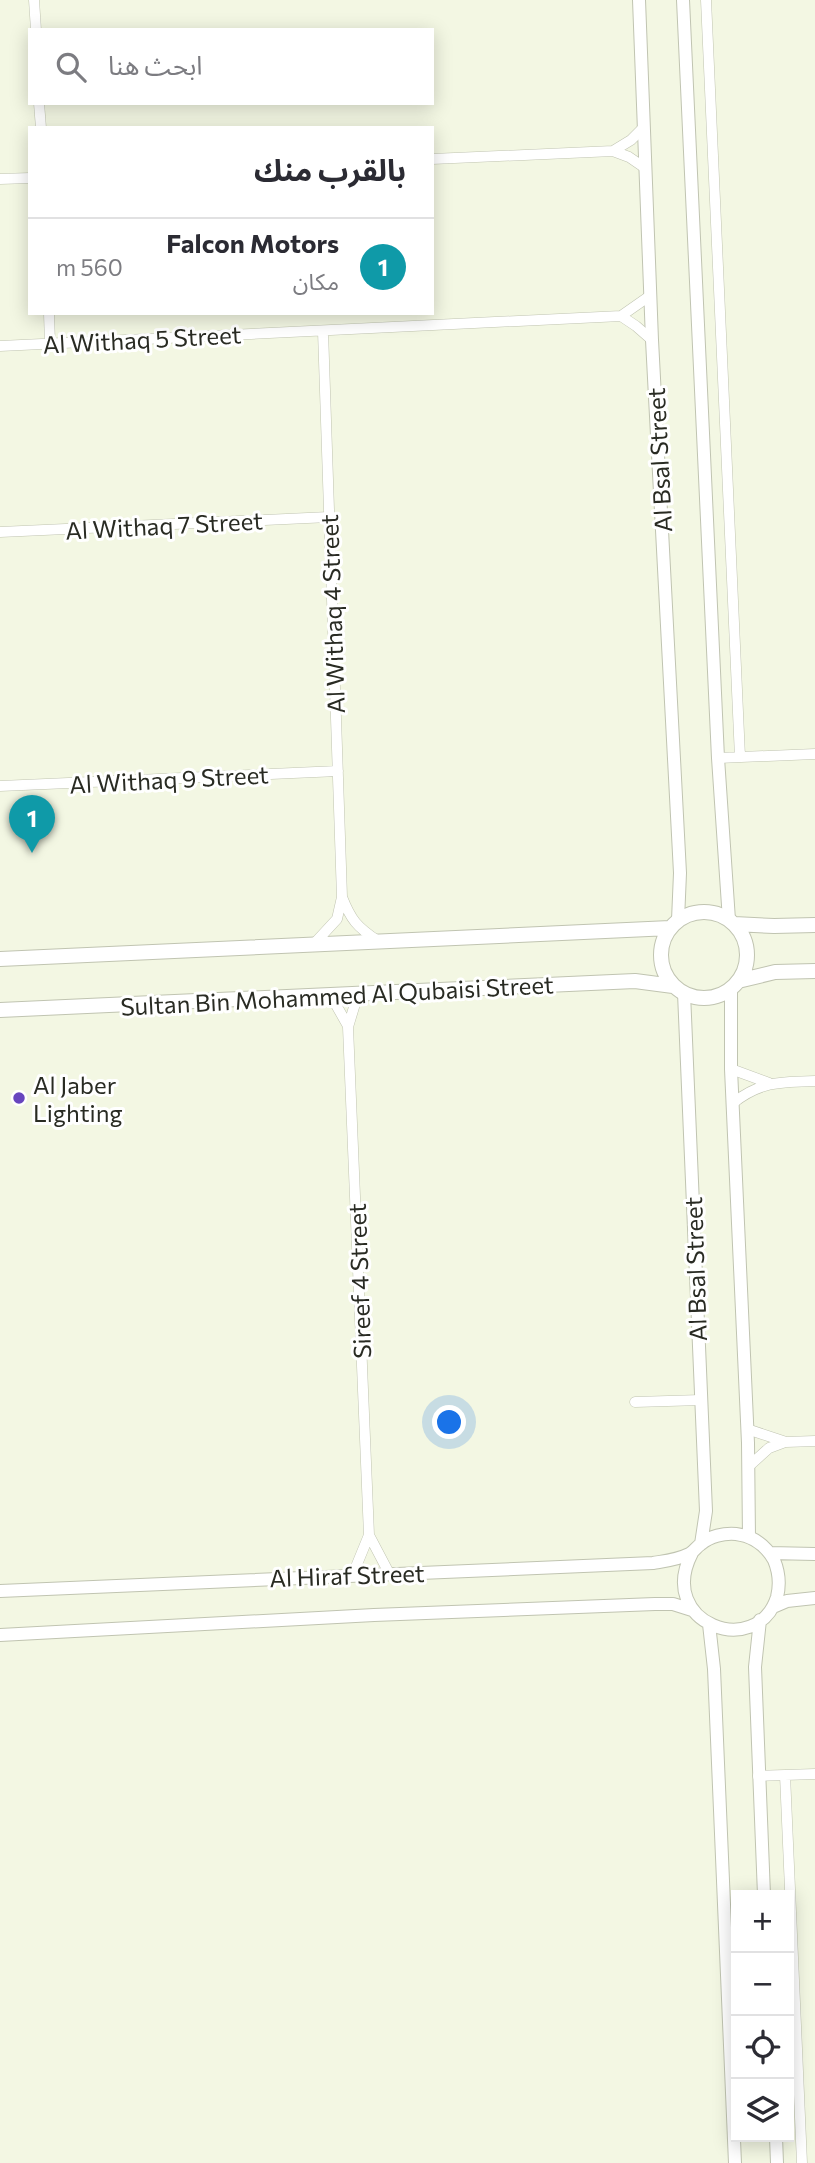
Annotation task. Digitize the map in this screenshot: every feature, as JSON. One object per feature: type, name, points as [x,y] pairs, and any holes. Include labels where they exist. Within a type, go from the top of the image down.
[{"type":"main road","points":[[815,925],[774,926],[731,922],[712,913],[700,912],[674,924],[663,942],[660,957],[664,973],[679,989],[697,997],[710,997],[734,984],[775,972],[815,971]]},
{"type":"main road","points":[[731,922],[744,939],[747,950],[746,961],[734,984]]},
{"type":"main road","name":"Sultan Bin Mohammed Al Qubaisi Street","points":[[0,959],[380,942],[674,924]]},
{"type":"main road","name":"Sultan Bin Mohammed Al Qubaisi Street","points":[[0,1010],[635,981],[679,989]]},
{"type":"street","points":[[34,0],[36,28]]},
{"type":"street","name":"Al Bsal Street","points":[[639,0],[652,340],[680,873],[674,924]]},
{"type":"street","name":"Al Bsal Street","points":[[683,0],[718,758],[731,922]]},
{"type":"street","points":[[706,0],[740,757]]},
{"type":"street","points":[[40,105],[41,126]]},
{"type":"street","points":[[613,151],[631,141],[644,127]]},
{"type":"street","points":[[434,159],[613,151],[629,156],[645,168]]},
{"type":"street","points":[[0,179],[28,178]]},
{"type":"street","points":[[650,295],[621,316],[652,340]]},
{"type":"street","points":[[49,315],[50,344]]},
{"type":"street","name":"Al Withaq 5 Street","points":[[0,346],[621,316]]},
{"type":"street","name":"Al Withaq 4 Street","points":[[312,945],[337,919],[342,897],[323,331]]},
{"type":"street","name":"Al Withaq 7 Street","points":[[0,532],[329,517]]},
{"type":"street","points":[[718,758],[815,754]]},
{"type":"street","name":"Al Withaq 9 Street","points":[[0,786],[338,771]]},
{"type":"street","name":"Al Withaq 4 Street","points":[[342,897],[351,919],[380,942]]},
{"type":"street","name":"Al Bsal Street","points":[[734,984],[731,1069],[747,1429],[749,1537]]},
{"type":"street","name":"Al Bsal Street","points":[[679,989],[706,1511],[696,1549]]},
{"type":"street","name":"Sireef 4 Street","points":[[353,1574],[369,1535],[348,1027],[358,994]]},
{"type":"street","name":"Sireef 4 Street","points":[[331,996],[348,1027]]},
{"type":"street","points":[[731,1069],[769,1083]]},
{"type":"street","points":[[733,1103],[746,1093],[769,1083],[815,1081]]},
{"type":"street","points":[[635,1402],[701,1400]]},
{"type":"street","points":[[747,1429],[786,1442]]},
{"type":"street","points":[[748,1467],[769,1448],[786,1442],[815,1441]]},
{"type":"street","points":[[773,1607],[779,1580],[777,1566],[770,1553],[749,1537],[724,1534],[712,1537],[696,1549],[685,1567],[682,1581],[692,1610],[709,1624],[719,1628],[740,1629],[760,1620],[773,1607],[787,1601],[815,1598]]},
{"type":"street","name":"Sireef 4 Street","points":[[369,1535],[389,1573]]},
{"type":"street","name":"Al Hiraf Street","points":[[0,1591],[653,1563],[673,1560],[696,1549]]},
{"type":"street","points":[[770,1553],[815,1554]]},
{"type":"street","name":"Al Hiraf Street","points":[[0,1635],[374,1615],[655,1604],[673,1604],[692,1610]]},
{"type":"street","points":[[760,1620],[755,1667],[764,1890]]},
{"type":"street","points":[[709,1624],[714,1683],[735,2163]]},
{"type":"street","points":[[758,1776],[815,1774]]},
{"type":"street","points":[[785,1775],[802,2163]]},
{"type":"street","points":[[776,2142],[777,2163]]},
{"type":"place","name":"Falcon Motors","points":[[32,853]]},
{"type":"place","name":"Al Jaber Lighting","points":[[19,1098]]}]
